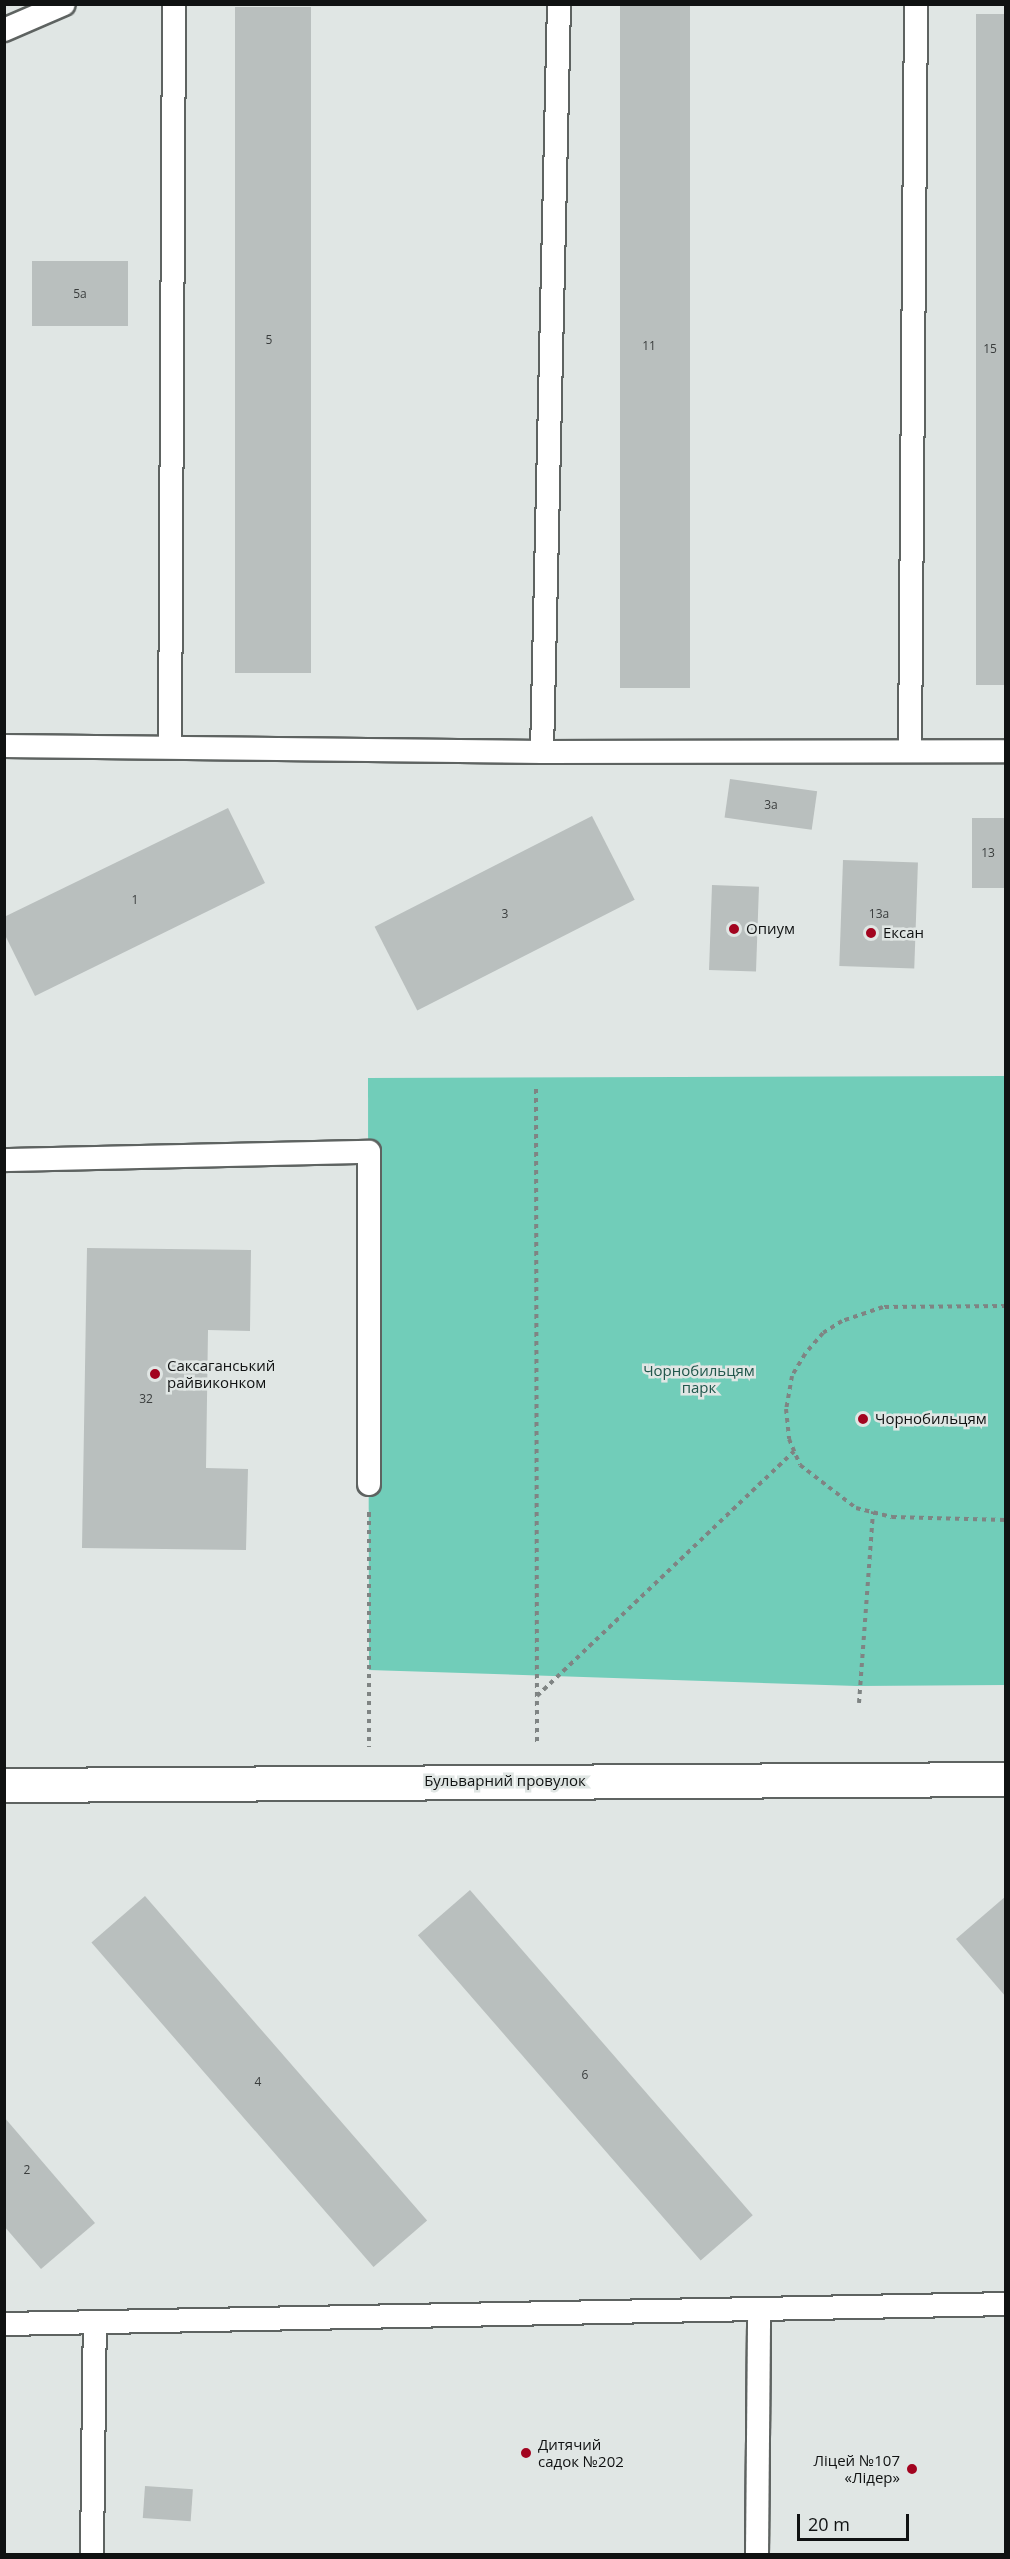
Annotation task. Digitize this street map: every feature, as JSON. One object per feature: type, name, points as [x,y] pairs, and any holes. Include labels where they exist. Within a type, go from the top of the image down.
[{"type":"street","name":"Бульварний провулок","points":[[4,1785],[369,1781],[1005,1779]]},
{"type":"lane","points":[[4,30],[64,4]]},
{"type":"lane","points":[[170,747],[174,4]]},
{"type":"lane","points":[[542,752],[559,4]]},
{"type":"lane","points":[[910,750],[916,4]]},
{"type":"lane","points":[[4,746],[542,752],[1005,751]]},
{"type":"lane","points":[[4,1160],[369,1152],[369,1484]]},
{"type":"lane","points":[[4,2324],[95,2324],[1005,2304]]},
{"type":"lane","points":[[757,2554],[759,2309]]},
{"type":"lane","points":[[92,2554],[95,2324]]},
{"type":"path","points":[[536,1089],[538,1780]]},
{"type":"path","points":[[1005,1306],[883,1307],[842,1322],[823,1333],[792,1376],[786,1409],[794,1451],[800,1465],[822,1486],[856,1508],[892,1517],[1005,1520]]},
{"type":"path","points":[[537,1696],[794,1451]]},
{"type":"path","points":[[369,1484],[369,1781]]},
{"type":"path","points":[[860,1703],[873,1512]]},
{"type":"green space","name":"Чорнобильцям парк","points":[[1005,1076],[1005,1685],[857,1686],[369,1670],[368,1078]]},
{"type":"building","points":[[620,4],[690,4],[690,688],[620,688]]},
{"type":"building","points":[[235,7],[311,7],[311,673],[235,673]]},
{"type":"building","points":[[976,14],[1006,14],[1006,685],[976,685]]},
{"type":"building","points":[[32,261],[128,261],[128,326],[32,326]]},
{"type":"building","points":[[730,779],[817,791],[812,830],[725,818]]},
{"type":"building","points":[[228,808],[265,883],[35,996],[4,933],[4,917]]},
{"type":"building","points":[[592,816],[635,900],[417,1011],[375,927]]},
{"type":"building","points":[[972,818],[1006,818],[1006,888],[972,888]]},
{"type":"building","points":[[843,860],[918,863],[914,969],[839,966]]},
{"type":"building","name":"Опиум","points":[[712,885],[759,887],[756,972],[709,970]]},
{"type":"building","points":[[87,1248],[251,1250],[250,1331],[208,1330],[206,1468],[248,1469],[246,1550],[82,1548]]},
{"type":"building","points":[[470,1890],[753,2215],[701,2261],[418,1935]]},
{"type":"building","points":[[145,1896],[427,2221],[374,2267],[91,1943]]},
{"type":"building","points":[[1006,1896],[1006,1997],[956,1939]]},
{"type":"building","points":[[4,2117],[95,2223],[41,2269],[4,2226]]},
{"type":"building","points":[[145,2486],[193,2489],[191,2521],[143,2518]]},
{"type":"place","name":"Опиум","points":[[734,929]]},
{"type":"place","name":"Ексан","points":[[871,933]]},
{"type":"place","name":"Саксаганський райвиконком","points":[[155,1374]]},
{"type":"place","name":"Чорнобильцям","points":[[863,1419]]},
{"type":"place","name":"Дитячий садок №202","points":[[526,2453]]},
{"type":"place","name":"Ліцей №107 «Лідер»","points":[[912,2469]]}]
